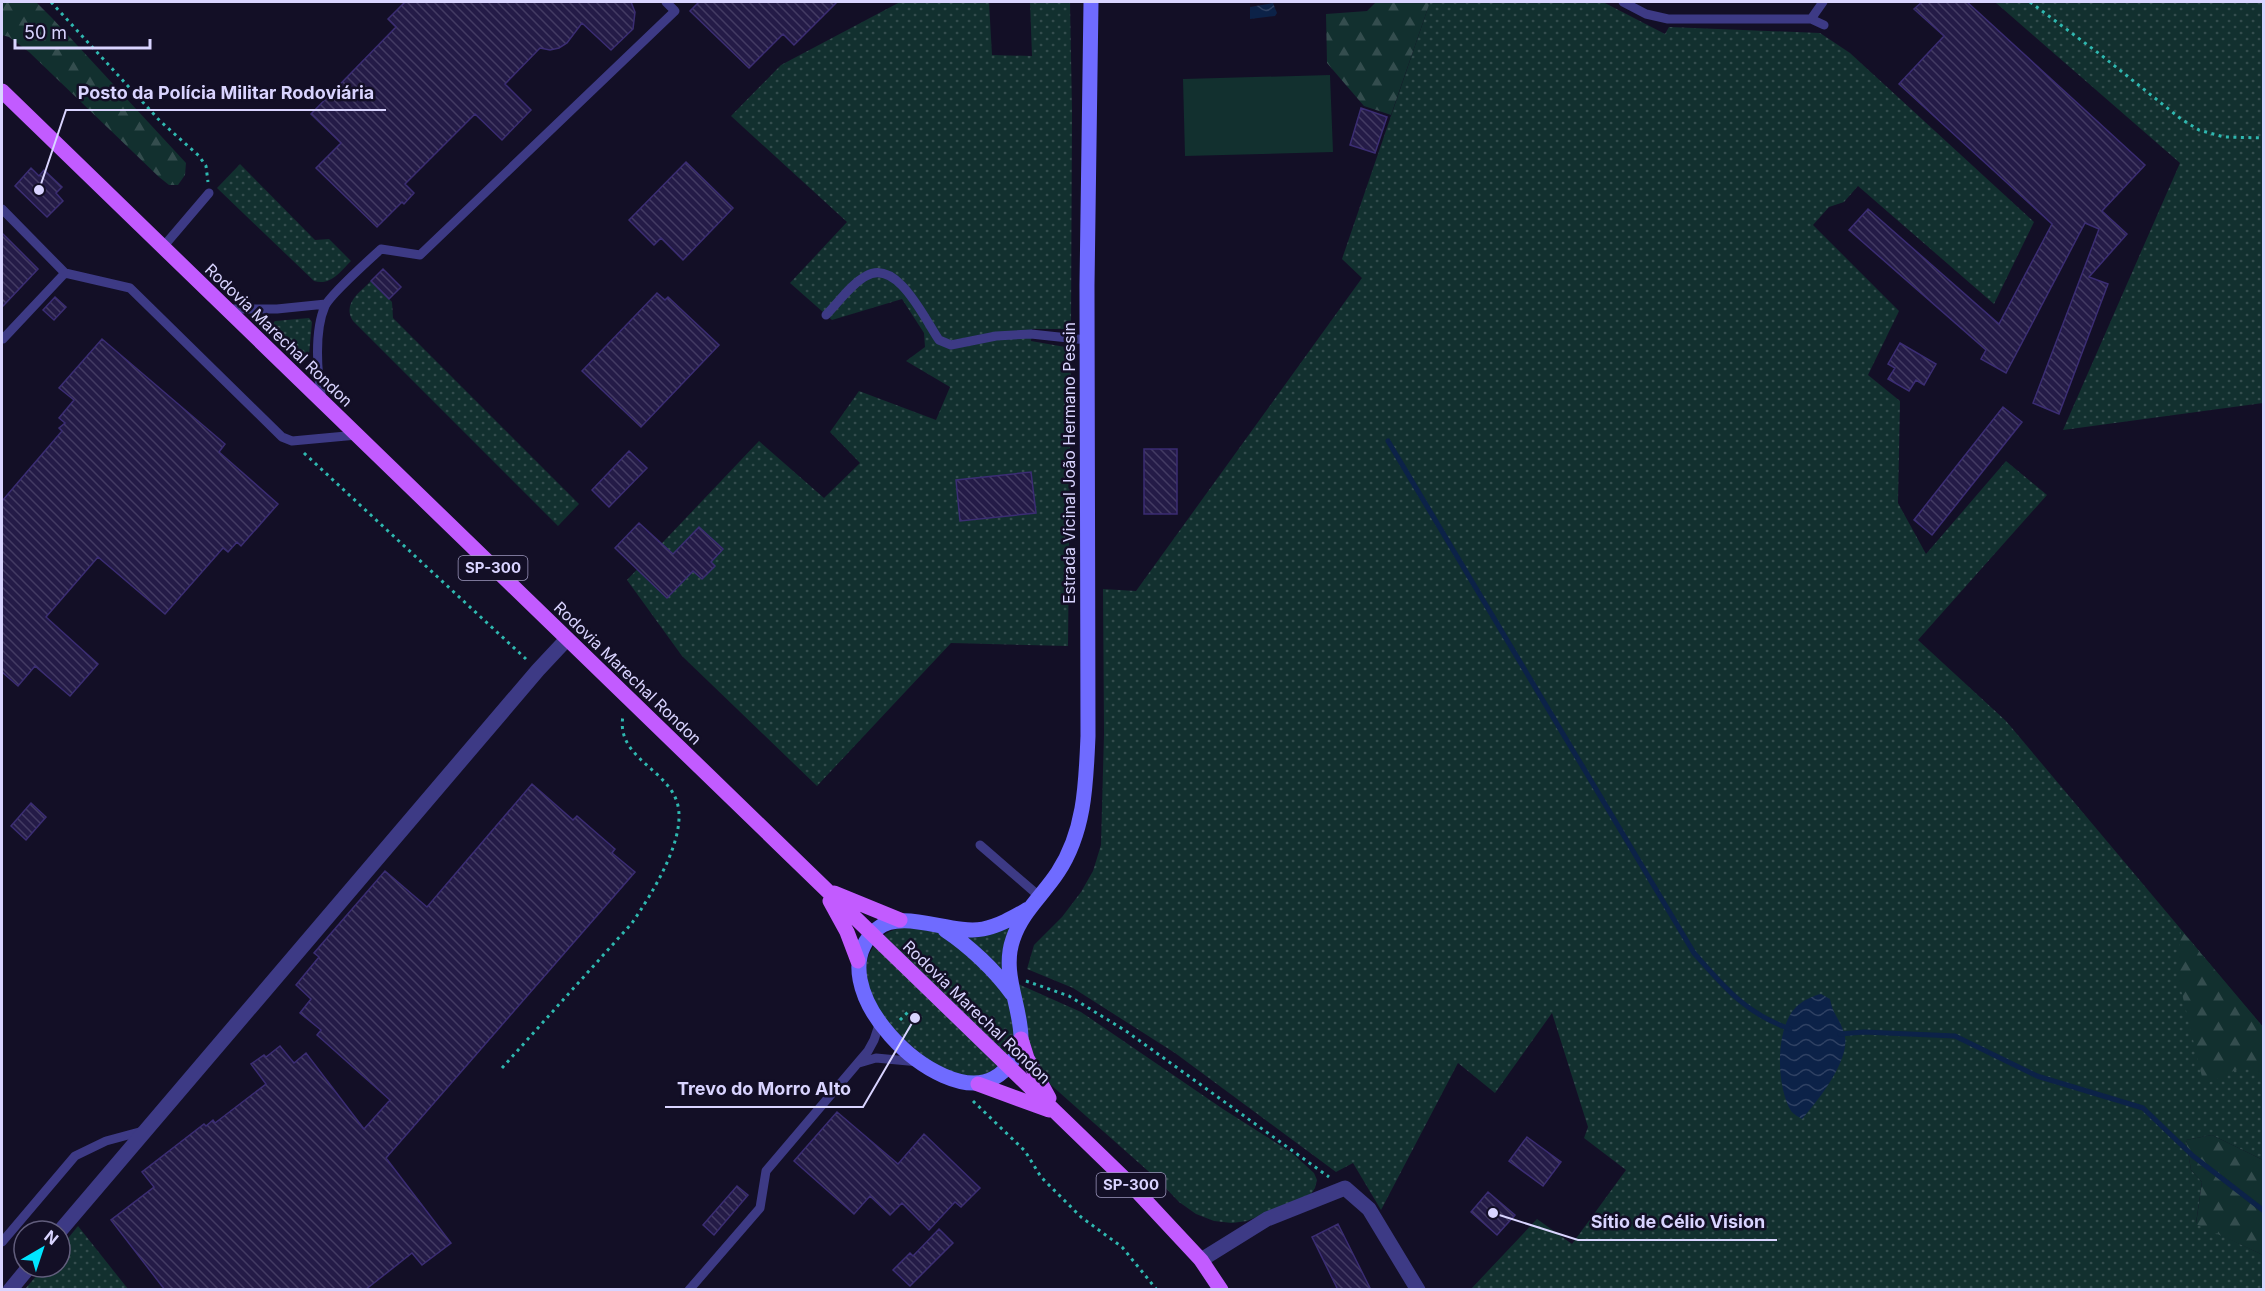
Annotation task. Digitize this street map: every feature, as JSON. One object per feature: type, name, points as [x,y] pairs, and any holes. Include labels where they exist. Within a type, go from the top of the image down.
[{"type":"main road","name":"Estrada Vicinal João Hermano Pessin","points":[[1021,1039],[1013,996],[1010,949],[1028,909],[1063,865],[1082,810],[1086,773],[1087,340],[1091,2]]},
{"type":"main road","name":"Rodovia Marechal Rondon","points":[[2,91],[1158,1212],[1201,1260],[1221,1290]]},
{"type":"main road","points":[[823,888],[900,920]]},
{"type":"main road","points":[[823,888],[847,932],[858,961],[863,994],[880,1022],[921,1062],[950,1078],[978,1084],[1024,1099],[1058,1114]]},
{"type":"main road","name":"Estrada Vicinal João Hermano Pessin","points":[[900,920],[960,930],[983,929],[996,926],[1028,909]]},
{"type":"main road","points":[[858,961],[871,934],[879,927],[900,920]]},
{"type":"main road","points":[[940,927],[961,942],[996,975],[1013,996]]},
{"type":"main road","points":[[978,1084],[994,1078],[1008,1066],[1018,1050],[1021,1039]]},
{"type":"main road","points":[[1021,1039],[1027,1058],[1058,1114]]},
{"type":"street","points":[[70,1219],[538,670],[567,639]]},
{"type":"street","points":[[1201,1260],[1266,1219],[1345,1188],[1369,1209],[1418,1290]]},
{"type":"lane","points":[[322,401],[319,382],[319,343],[326,304],[381,249],[420,255],[675,11],[666,2]]},
{"type":"lane","points":[[1623,2],[1646,14],[1668,19],[1811,19],[1824,25]]},
{"type":"lane","points":[[1811,19],[1823,2]]},
{"type":"lane","points":[[163,248],[209,193]]},
{"type":"lane","points":[[2,209],[65,273],[130,288],[282,437],[292,441],[357,435]]},
{"type":"lane","points":[[826,315],[864,276],[874,272],[885,272],[895,278],[904,288],[939,340],[944,343],[951,345],[996,336],[1031,334],[1087,340]]},
{"type":"lane","points":[[2,341],[65,273]]},
{"type":"lane","points":[[227,309],[277,309],[326,304]]},
{"type":"lane","points":[[980,845],[1039,896]]},
{"type":"lane","points":[[689,1290],[760,1208],[766,1171],[856,1064],[874,1040],[880,1022]]},
{"type":"lane","points":[[856,1064],[876,1058],[921,1062]]},
{"type":"lane","points":[[2,1242],[75,1156],[106,1141],[145,1131]]},
{"type":"path","points":[[51,2],[160,120],[199,156],[206,166],[209,193]]},
{"type":"path","points":[[2030,2],[2181,119],[2199,130],[2224,137],[2264,138]]},
{"type":"path","points":[[292,441],[538,670]]},
{"type":"path","points":[[502,1068],[632,923],[648,900],[676,838],[679,819],[676,797],[629,747],[623,737],[621,726],[627,697]]},
{"type":"path","points":[[1011,978],[1031,982],[1069,996],[1126,1031],[1345,1188]]},
{"type":"path","points":[[950,1078],[1025,1151],[1041,1177],[1080,1217],[1122,1247],[1157,1290]]},
{"type":"green space","points":[[2,2],[36,2],[52,18],[186,163],[185,175],[178,185],[169,185],[159,177],[29,52],[9,37],[2,35]]},
{"type":"green space","points":[[900,2],[989,2],[992,55],[1032,56],[1030,2],[1070,2],[1071,325],[1066,329],[1032,329],[1031,341],[1071,348],[1068,646],[951,643],[817,786],[682,656],[627,580],[759,441],[824,498],[860,463],[830,432],[859,391],[936,420],[950,387],[906,361],[925,347],[924,333],[902,299],[832,320],[790,283],[847,222],[731,116],[781,65]]},
{"type":"green space","points":[[1376,2],[1430,2],[1391,115],[1364,106],[1327,63],[1326,14],[1367,11]]},
{"type":"green space","points":[[1430,2],[1603,2],[1665,34],[1669,27],[1820,33],[1850,53],[2034,222],[1994,304],[1858,186],[1844,202],[1829,207],[1813,225],[1899,311],[1868,375],[1900,401],[1898,503],[1926,554],[2006,461],[2047,495],[1918,640],[2006,721],[2263,1027],[2263,1160],[2212,1135],[2186,1140],[2191,1170],[2202,1182],[2196,1223],[2263,1255],[2263,1289],[1471,1289],[1537,1219],[1572,1244],[1626,1170],[1584,1138],[1588,1127],[1552,1013],[1495,1093],[1458,1063],[1381,1210],[1353,1163],[1336,1172],[1175,1053],[1073,988],[1027,969],[1034,945],[1062,917],[1081,892],[1093,871],[1101,845],[1104,734],[1103,589],[1136,591],[1362,278],[1342,259]]},
{"type":"green space","points":[[1995,2],[2263,2],[2263,403],[2063,430],[2180,163]]},
{"type":"green space","points":[[1330,75],[1333,152],[1185,156],[1183,79]]},
{"type":"green space","points":[[240,164],[315,240],[329,239],[351,261],[330,280],[314,281],[217,188]]},
{"type":"green space","points":[[371,281],[392,302],[393,318],[579,504],[558,526],[353,321],[349,309],[353,299]]},
{"type":"green space","points":[[309,318],[312,322],[309,355],[303,357],[272,325],[275,321]]},
{"type":"green space","points":[[1014,924],[1015,1037],[1007,1056],[993,1070],[980,1075],[966,1076],[952,1073],[939,1066],[903,1038],[872,1004],[866,988],[866,964],[875,944],[886,934],[905,927]]},
{"type":"green space","points":[[2181,930],[2263,1027],[2263,1081],[2246,1065],[2204,1085],[2177,973]]},
{"type":"green space","points":[[1016,983],[1081,1012],[1292,1153],[1314,1173],[1317,1180],[1311,1194],[1247,1221],[1232,1223],[1214,1221],[1196,1214],[1179,1202],[1156,1178],[1051,1085],[1031,1049]]},
{"type":"green space","points":[[2212,1135],[2263,1160],[2263,1255],[2196,1224],[2202,1182],[2191,1170],[2186,1140]]},
{"type":"green space","points":[[78,1226],[128,1289],[25,1289],[34,1279],[72,1279],[72,1233]]},
{"type":"water","points":[[1273,3],[1277,13],[1275,16],[1250,19],[1250,7]]},
{"type":"water","points":[[1821,994],[1830,999],[1844,1033],[1845,1043],[1839,1066],[1832,1079],[1802,1119],[1791,1111],[1782,1087],[1781,1043],[1789,1016],[1796,1007]]},
{"type":"building","points":[[405,2],[631,2],[635,12],[633,29],[611,50],[582,23],[567,43],[559,48],[550,50],[540,48],[505,84],[531,110],[502,140],[475,114],[405,184],[414,193],[377,227],[316,168],[341,143],[311,114],[396,27],[388,19]]},
{"type":"building","points":[[699,2],[837,2],[794,45],[783,34],[749,68],[690,11]]},
{"type":"building","points":[[1922,2],[1967,2],[2145,165],[2102,211],[2127,234],[2089,277],[2108,284],[2059,414],[2033,403],[2099,229],[2085,223],[2006,373],[1981,359],[1986,350],[1849,230],[1868,209],[1999,324],[2052,224],[1899,84],[1944,36],[1914,9]]},
{"type":"building","points":[[1361,108],[1387,117],[1375,153],[1350,145]]},
{"type":"building","points":[[686,162],[733,208],[683,260],[661,238],[654,245],[629,220]]},
{"type":"building","points":[[31,168],[39,176],[44,170],[62,187],[56,193],[63,201],[47,217],[15,186]]},
{"type":"building","points":[[2,233],[38,269],[2,307]]},
{"type":"building","points":[[383,269],[401,287],[389,299],[371,281]]},
{"type":"building","points":[[657,293],[665,300],[668,297],[719,345],[641,427],[582,371]]},
{"type":"building","points":[[55,297],[66,307],[54,320],[43,310]]},
{"type":"building","points":[[102,339],[225,444],[219,452],[278,504],[241,546],[237,542],[228,552],[223,548],[165,614],[98,557],[46,617],[98,664],[70,696],[35,666],[18,686],[2,672],[2,501],[62,431],[59,428],[65,423],[59,418],[74,400],[59,388]]},
{"type":"building","points":[[1900,343],[1936,364],[1924,385],[1916,380],[1909,391],[1888,379],[1895,368],[1888,364]]},
{"type":"building","points":[[2003,407],[2022,422],[1932,535],[1914,520]]},
{"type":"building","points":[[1144,449],[1177,449],[1177,514],[1144,514]]},
{"type":"building","points":[[629,451],[647,468],[609,507],[592,490]]},
{"type":"building","points":[[1031,472],[1036,513],[960,521],[956,480]]},
{"type":"building","points":[[639,523],[673,554],[699,527],[723,549],[711,562],[715,566],[702,579],[693,571],[667,598],[615,548]]},
{"type":"building","points":[[532,784],[573,820],[577,816],[615,849],[612,853],[635,872],[386,1158],[451,1243],[422,1265],[412,1253],[365,1290],[165,1290],[111,1220],[154,1187],[142,1172],[204,1124],[206,1126],[213,1120],[215,1123],[266,1084],[251,1064],[264,1055],[266,1057],[280,1046],[294,1063],[306,1053],[364,1129],[390,1100],[317,1035],[321,1030],[300,1013],[311,999],[296,985],[319,957],[314,953],[385,871],[427,907]]},
{"type":"building","points":[[31,803],[46,817],[26,840],[11,826]]},
{"type":"building","points":[[837,1112],[898,1164],[924,1134],[980,1188],[961,1207],[955,1202],[929,1230],[902,1203],[890,1215],[870,1196],[854,1214],[794,1161]]},
{"type":"building","points":[[1527,1137],[1561,1162],[1543,1186],[1509,1161]]},
{"type":"building","points":[[737,1186],[748,1195],[714,1235],[703,1225]]},
{"type":"building","points":[[1488,1192],[1515,1215],[1497,1235],[1471,1212]]},
{"type":"building","points":[[1338,1224],[1371,1290],[1338,1290],[1312,1237]]},
{"type":"building","points":[[939,1229],[953,1243],[910,1286],[893,1270],[910,1253],[913,1256]]},
{"type":"waterway","points":[[1388,441],[1694,953],[1726,988],[1748,1007],[1774,1023],[1790,1029]]},
{"type":"waterway","points":[[1840,1034],[1864,1032],[1955,1036],[2037,1076],[2143,1108],[2193,1156],[2264,1211]]},
{"type":"place","name":"Posto da Polícia Militar Rodoviária","points":[[39,190]]},
{"type":"place","name":"Trevo do Morro Alto","points":[[915,1018]]},
{"type":"place","name":"Sítio de Célio Vision","points":[[1493,1213]]}]
